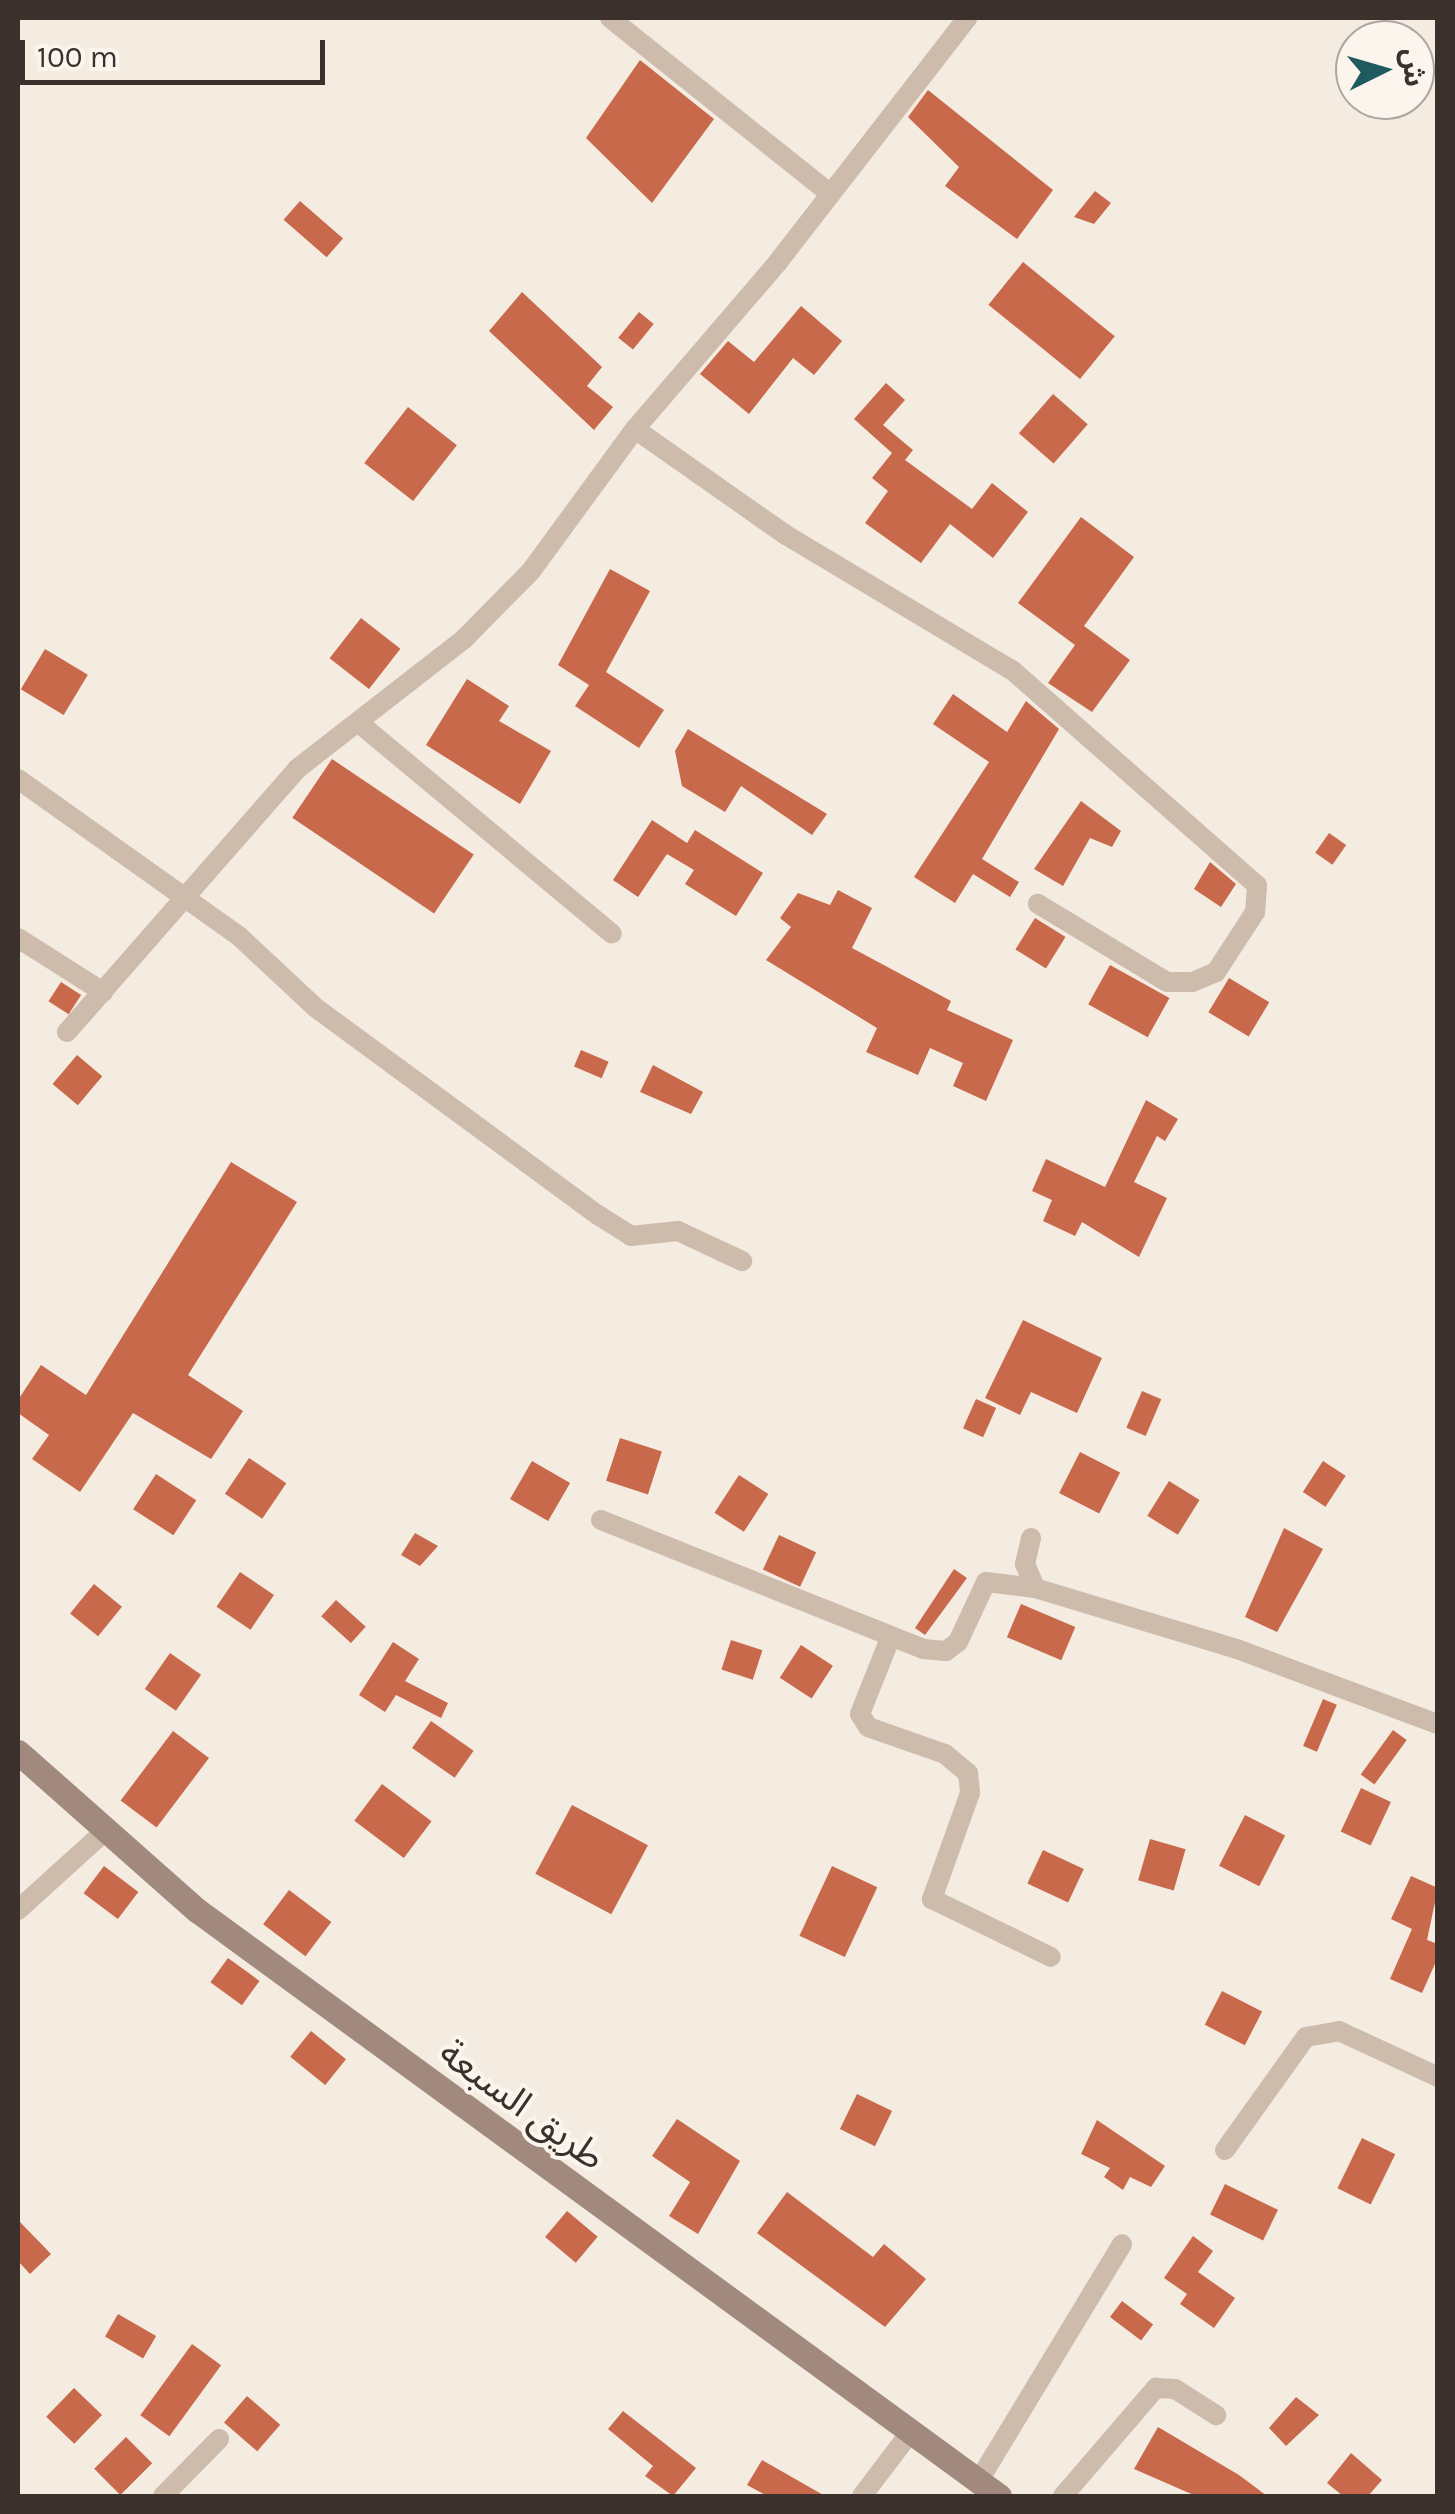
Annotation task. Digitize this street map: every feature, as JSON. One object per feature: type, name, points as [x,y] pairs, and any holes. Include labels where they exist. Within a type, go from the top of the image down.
[{"type":"street","points":[[610,18],[829,193]]},
{"type":"street","points":[[68,1032],[182,894],[297,769],[359,723],[499,606],[635,429],[967,18]]},
{"type":"street","points":[[635,429],[786,535],[1012,670],[1257,885],[1255,912],[1216,972],[1192,982],[1167,982],[1038,904]]},
{"type":"street","points":[[359,723],[612,934]]},
{"type":"street","points":[[18,779],[182,894],[408,1079],[614,1226],[630,1236],[678,1230],[742,1261]]},
{"type":"street","points":[[18,938],[103,992]]},
{"type":"street","points":[[600,1520],[890,1636],[946,1651],[986,1582],[1034,1588],[1238,1649],[1438,1724]]},
{"type":"street","points":[[1031,1538],[1024,1564],[1034,1588]]},
{"type":"street","points":[[890,1636],[860,1714],[868,1726],[945,1754],[968,1772],[970,1793],[932,1898],[1051,1957]]},
{"type":"street","name":"طريق السبعة","points":[[18,1752],[198,1912],[988,2489]]},
{"type":"street","points":[[18,1910],[104,1832]]},
{"type":"street","points":[[1225,2150],[1306,2037],[1339,2032],[1438,2077]]},
{"type":"street","points":[[988,2489],[1122,2244]]},
{"type":"street","points":[[1063,2496],[1156,2388],[1175,2389],[1216,2415]]},
{"type":"street","points":[[862,2496],[908,2434]]},
{"type":"street","points":[[164,2496],[219,2439]]},
{"type":"building","points":[[640,60],[714,119],[652,203],[586,138]]},
{"type":"building","points":[[928,90],[1053,190],[1017,239],[945,186],[959,167],[908,117]]},
{"type":"building","points":[[1095,191],[1111,203],[1094,224],[1074,217]]},
{"type":"building","points":[[300,201],[343,238],[327,257],[284,220]]},
{"type":"building","points":[[1023,262],[1115,336],[1080,379],[988,305]]},
{"type":"building","points":[[522,292],[602,367],[587,386],[613,407],[594,430],[489,331]]},
{"type":"building","points":[[801,306],[842,341],[814,375],[793,358],[749,414],[700,374],[728,341],[754,362]]},
{"type":"building","points":[[639,312],[654,324],[633,350],[618,338]]},
{"type":"building","points":[[886,383],[905,400],[883,425],[913,450],[905,460],[972,509],[992,483],[1028,512],[993,558],[950,524],[921,563],[865,523],[888,491],[872,478],[892,453],[854,419]]},
{"type":"building","points":[[1053,394],[1088,424],[1054,463],[1019,433]]},
{"type":"building","points":[[408,407],[457,445],[413,501],[364,463]]},
{"type":"building","points":[[1081,517],[1134,557],[1084,626],[1130,660],[1092,712],[1048,683],[1075,645],[1018,603]]},
{"type":"building","points":[[610,569],[650,591],[606,672],[664,710],[639,748],[575,706],[589,685],[558,665]]},
{"type":"building","points":[[361,618],[400,649],[369,689],[330,658]]},
{"type":"building","points":[[45,649],[88,675],[64,715],[21,689]]},
{"type":"building","points":[[467,679],[509,706],[499,721],[551,751],[520,804],[426,745]]},
{"type":"building","points":[[953,694],[1007,732],[1026,701],[1059,729],[982,859],[1019,882],[1010,897],[973,874],[955,903],[914,877],[989,762],[933,724]]},
{"type":"building","points":[[688,729],[827,814],[812,835],[741,786],[725,812],[682,786],[675,751]]},
{"type":"building","points":[[332,759],[474,855],[434,913],[292,818]]},
{"type":"building","points":[[1081,801],[1121,831],[1112,847],[1090,838],[1063,886],[1034,869]]},
{"type":"building","points":[[652,820],[687,843],[695,830],[763,873],[736,916],[685,884],[694,870],[667,854],[638,897],[613,880]]},
{"type":"building","points":[[1329,833],[1346,845],[1332,865],[1315,853]]},
{"type":"building","points":[[1210,862],[1236,884],[1221,907],[1194,889]]},
{"type":"building","points":[[838,890],[872,908],[852,948],[951,1001],[947,1010],[1013,1040],[986,1101],[953,1086],[963,1063],[930,1048],[918,1075],[866,1052],[877,1028],[766,960],[791,927],[780,918],[798,893],[830,905]]},
{"type":"building","points":[[1035,918],[1066,937],[1046,968],[1015,949]]},
{"type":"building","points":[[1110,965],[1169,998],[1148,1037],[1088,1004]]},
{"type":"building","points":[[1229,978],[1269,1002],[1249,1036],[1208,1012]]},
{"type":"building","points":[[61,982],[81,995],[69,1014],[48,1001]]},
{"type":"building","points":[[581,1050],[609,1062],[602,1078],[574,1067]]},
{"type":"building","points":[[77,1055],[102,1076],[78,1105],[53,1084]]},
{"type":"building","points":[[653,1065],[703,1092],[691,1114],[640,1092]]},
{"type":"building","points":[[1146,1100],[1178,1119],[1165,1141],[1157,1136],[1134,1182],[1167,1198],[1139,1257],[1082,1222],[1075,1236],[1043,1221],[1052,1200],[1032,1191],[1046,1159],[1105,1187]]},
{"type":"building","points":[[231,1162],[297,1202],[188,1375],[243,1411],[211,1459],[133,1413],[80,1492],[32,1459],[49,1435],[18,1413],[18,1400],[41,1365],[86,1395]]},
{"type":"building","points":[[1023,1320],[1102,1358],[1077,1413],[1031,1392],[1020,1415],[985,1398]]},
{"type":"building","points":[[1142,1391],[1161,1399],[1146,1436],[1126,1428]]},
{"type":"building","points":[[976,1399],[996,1408],[983,1437],[963,1428]]},
{"type":"building","points":[[620,1438],[662,1452],[648,1494],[606,1481]]},
{"type":"building","points":[[1080,1452],[1120,1472],[1099,1513],[1059,1493]]},
{"type":"building","points":[[249,1458],[286,1483],[262,1519],[225,1494]]},
{"type":"building","points":[[532,1461],[570,1483],[548,1521],[510,1499]]},
{"type":"building","points":[[1323,1461],[1346,1476],[1325,1507],[1303,1492]]},
{"type":"building","points":[[156,1474],[196,1500],[173,1535],[133,1509]]},
{"type":"building","points":[[739,1475],[768,1494],[744,1532],[714,1513]]},
{"type":"building","points":[[1169,1481],[1200,1500],[1178,1535],[1147,1516]]},
{"type":"building","points":[[1284,1528],[1323,1549],[1277,1632],[1245,1617]]},
{"type":"building","points":[[415,1533],[438,1546],[420,1566],[401,1555]]},
{"type":"building","points":[[779,1535],[816,1552],[800,1587],[763,1569]]},
{"type":"building","points":[[954,1569],[967,1578],[925,1635],[915,1628]]},
{"type":"building","points":[[240,1572],[274,1595],[251,1630],[217,1607]]},
{"type":"building","points":[[94,1584],[122,1607],[98,1636],[70,1614]]},
{"type":"building","points":[[336,1600],[366,1627],[351,1643],[321,1616]]},
{"type":"building","points":[[1021,1604],[1075,1627],[1061,1660],[1007,1637]]},
{"type":"building","points":[[731,1640],[762,1650],[753,1680],[721,1669]]},
{"type":"building","points":[[393,1642],[419,1659],[405,1681],[448,1703],[441,1718],[396,1695],[385,1712],[359,1695]]},
{"type":"building","points":[[801,1645],[833,1666],[812,1698],[780,1678]]},
{"type":"building","points":[[170,1653],[201,1675],[176,1711],[145,1689]]},
{"type":"building","points":[[1323,1699],[1337,1705],[1317,1752],[1303,1746]]},
{"type":"building","points":[[431,1721],[474,1751],[455,1778],[412,1748]]},
{"type":"building","points":[[1393,1730],[1407,1740],[1374,1784],[1361,1774]]},
{"type":"building","points":[[173,1731],[209,1758],[157,1828],[121,1800]]},
{"type":"building","points":[[382,1784],[432,1821],[404,1858],[354,1821]]},
{"type":"building","points":[[1361,1788],[1391,1802],[1371,1845],[1341,1832]]},
{"type":"building","points":[[572,1805],[648,1845],[611,1914],[535,1874]]},
{"type":"building","points":[[1245,1815],[1285,1835],[1259,1886],[1219,1866]]},
{"type":"building","points":[[1150,1839],[1186,1849],[1174,1891],[1138,1880]]},
{"type":"building","points":[[1043,1850],[1084,1869],[1068,1903],[1027,1884]]},
{"type":"building","points":[[104,1866],[138,1892],[118,1919],[84,1893]]},
{"type":"building","points":[[832,1866],[877,1887],[845,1957],[799,1936]]},
{"type":"building","points":[[1411,1876],[1438,1888],[1427,1940],[1438,1944],[1438,1957],[1422,1993],[1390,1979],[1412,1929],[1391,1919]]},
{"type":"building","points":[[289,1890],[331,1922],[305,1956],[263,1924]]},
{"type":"building","points":[[228,1958],[260,1981],[242,2005],[210,1982]]},
{"type":"building","points":[[1222,1991],[1262,2011],[1245,2045],[1205,2025]]},
{"type":"building","points":[[311,2031],[346,2059],[325,2085],[290,2057]]},
{"type":"building","points":[[857,2094],[892,2111],[875,2146],[840,2129]]},
{"type":"building","points":[[677,2119],[740,2161],[698,2234],[669,2216],[690,2182],[652,2156]]},
{"type":"building","points":[[1097,2120],[1165,2166],[1151,2187],[1130,2177],[1123,2190],[1104,2177],[1110,2168],[1081,2154]]},
{"type":"building","points":[[1362,2138],[1395,2154],[1371,2205],[1337,2188]]},
{"type":"building","points":[[1225,2184],[1278,2210],[1263,2240],[1210,2215]]},
{"type":"building","points":[[787,2192],[873,2257],[884,2244],[926,2279],[885,2327],[757,2233]]},
{"type":"building","points":[[567,2211],[598,2237],[576,2263],[545,2237]]},
{"type":"building","points":[[18,2220],[51,2254],[30,2274],[18,2261]]},
{"type":"building","points":[[1193,2236],[1213,2251],[1198,2272],[1235,2298],[1214,2328],[1180,2304],[1187,2294],[1164,2278]]},
{"type":"building","points":[[1122,2301],[1153,2324],[1141,2340],[1110,2317]]},
{"type":"building","points":[[118,2314],[156,2336],[143,2359],[105,2337]]},
{"type":"building","points":[[192,2344],[221,2365],[169,2436],[140,2415]]},
{"type":"building","points":[[74,2388],[102,2415],[74,2444],[46,2417]]},
{"type":"building","points":[[247,2396],[280,2425],[257,2451],[224,2422]]},
{"type":"building","points":[[1296,2397],[1319,2415],[1286,2446],[1269,2428]]},
{"type":"building","points":[[623,2411],[696,2468],[673,2496],[645,2476],[653,2466],[608,2429]]},
{"type":"building","points":[[1158,2427],[1267,2496],[1196,2496],[1134,2469]]},
{"type":"building","points":[[126,2437],[152,2463],[120,2495],[94,2469]]},
{"type":"building","points":[[1351,2453],[1382,2480],[1368,2496],[1343,2496],[1327,2483]]},
{"type":"building","points":[[762,2460],[825,2496],[767,2496],[747,2485]]}]
